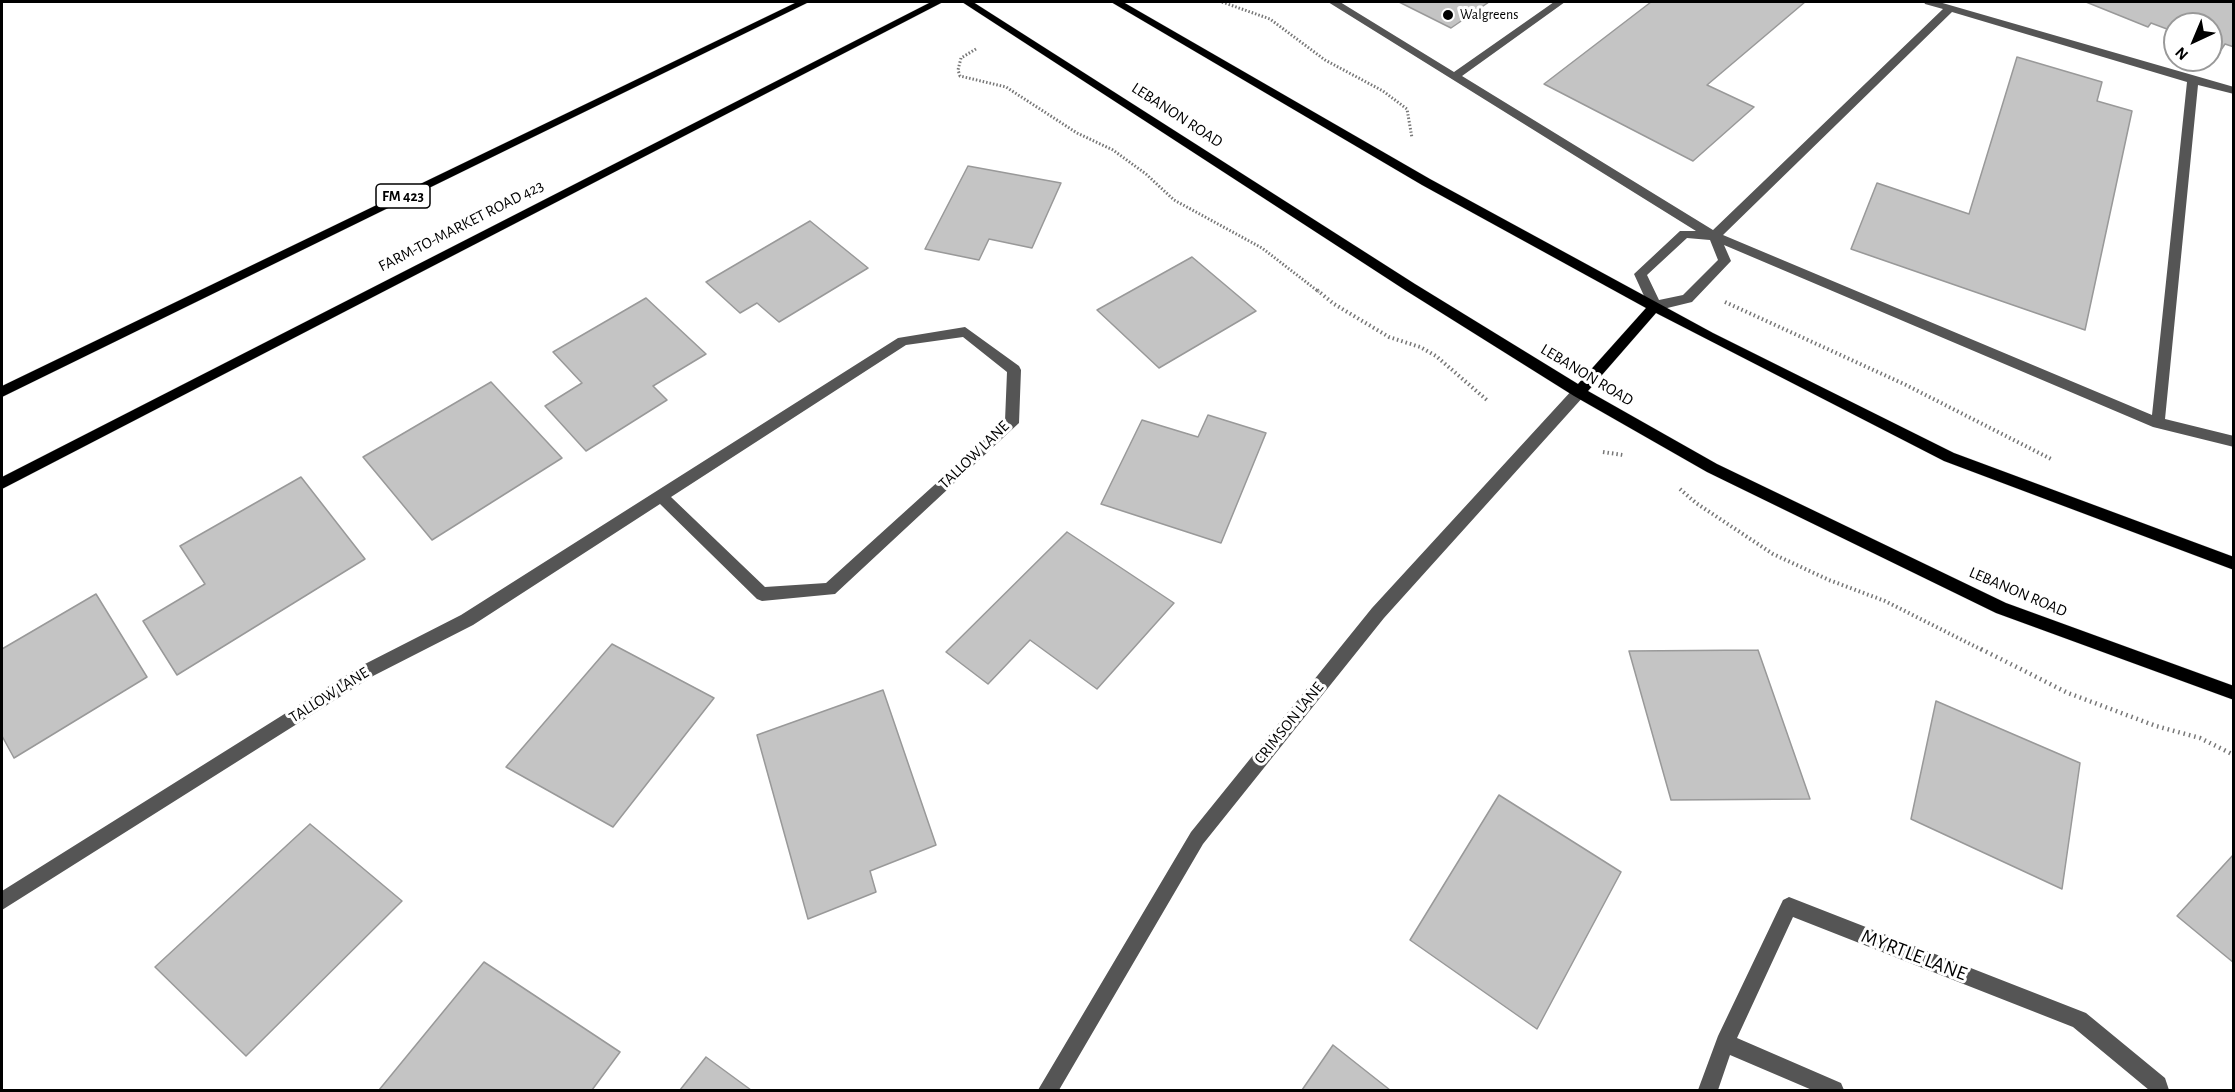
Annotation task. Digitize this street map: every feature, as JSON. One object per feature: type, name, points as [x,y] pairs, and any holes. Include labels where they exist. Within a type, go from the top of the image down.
[{"type":"main road","name":"FM 423","points":[[2,392],[804,2]]},
{"type":"main road","name":"FARM-TO-MARKET ROAD 423","points":[[2,483],[938,2]]},
{"type":"main road","name":"LEBANON ROAD","points":[[967,2],[1400,281],[1579,392],[1712,468],[2001,608],[2234,693]]},
{"type":"main road","points":[[1116,2],[1426,182],[1708,336],[1949,457],[2234,564]]},
{"type":"main road","points":[[1579,392],[1655,306]]},
{"type":"street","points":[[1333,2],[1714,236],[2158,423],[2234,442]]},
{"type":"street","points":[[1454,77],[1560,2]]},
{"type":"street","points":[[1929,2],[2234,91]]},
{"type":"street","points":[[1714,236],[1725,261],[1687,299],[1655,306],[1640,274],[1684,234],[1714,236],[1950,8]]},
{"type":"street","points":[[2158,423],[2193,80]]},
{"type":"street","name":"TALLOW LANE","points":[[2,901],[367,671],[467,620],[903,341],[964,332],[1014,370],[1012,423],[830,589],[762,594],[661,496]]},
{"type":"street","name":"CRIMSON LANE","points":[[1047,1090],[1197,838],[1378,613],[1579,392]]},
{"type":"street","name":"MYRTLE LANE","points":[[1708,1090],[1725,1043],[1789,906],[2079,1020],[2158,1085],[2159,1090]]},
{"type":"street","points":[[1725,1043],[1834,1090]]},
{"type":"path","points":[[1222,2],[1270,19],[1325,60],[1383,91],[1407,109],[1410,133],[1414,141]]},
{"type":"path","points":[[976,49],[961,58],[960,76],[1006,87],[1077,133],[1113,150],[1146,174],[1174,200],[1262,248],[1334,304],[1389,337],[1420,346],[1436,356],[1488,401]]},
{"type":"path","points":[[1716,297],[1906,385],[2058,462]]},
{"type":"path","points":[[1603,452],[1630,457]]},
{"type":"path","points":[[1672,482],[1696,503],[1773,555],[1829,580],[1885,601],[2068,693],[2156,726],[2200,738],[2234,755]]},
{"type":"building","name":"Walgreens","points":[[1399,2],[1489,2],[1451,28]]},
{"type":"building","points":[[1651,2],[1805,2],[1707,85],[1754,107],[1693,161],[1544,84]]},
{"type":"building","points":[[2086,2],[2234,2],[2234,47],[2225,44],[2223,47],[2223,12],[2163,12],[2163,28],[2151,23],[2148,27]]},
{"type":"building","points":[[2017,57],[2102,82],[2097,101],[2132,111],[2085,330],[1851,249],[1877,183],[1969,214]]},
{"type":"building","points":[[968,166],[1061,183],[1032,248],[989,239],[979,260],[925,249]]},
{"type":"building","points":[[810,221],[868,268],[779,322],[757,303],[740,313],[706,282]]},
{"type":"building","points":[[1192,257],[1256,311],[1159,368],[1097,310]]},
{"type":"building","points":[[646,298],[706,354],[653,386],[667,400],[586,451],[545,406],[582,383],[553,352]]},
{"type":"building","points":[[491,382],[562,458],[432,540],[363,457]]},
{"type":"building","points":[[1208,415],[1266,433],[1221,543],[1101,504],[1142,420],[1198,437]]},
{"type":"building","points":[[301,477],[365,559],[177,675],[143,621],[205,584],[180,546]]},
{"type":"building","points":[[1067,532],[1174,603],[1097,689],[1030,640],[988,684],[946,652]]},
{"type":"building","points":[[96,594],[147,677],[14,758],[2,736],[2,649]]},
{"type":"building","points":[[612,644],[714,698],[613,827],[506,767]]},
{"type":"building","points":[[1758,650],[1810,799],[1671,800],[1629,651]]},
{"type":"building","points":[[883,690],[936,845],[870,871],[876,892],[808,919],[757,735]]},
{"type":"building","points":[[1936,701],[2080,763],[2062,889],[1911,819]]},
{"type":"building","points":[[1499,795],[1621,872],[1537,1029],[1410,940]]},
{"type":"building","points":[[310,824],[402,901],[246,1056],[155,967]]},
{"type":"building","points":[[2234,854],[2234,963],[2177,916]]},
{"type":"building","points":[[484,962],[620,1052],[592,1090],[379,1090]]},
{"type":"building","points":[[1333,1045],[1390,1090],[1302,1090]]},
{"type":"building","points":[[706,1057],[751,1090],[680,1090]]},
{"type":"place","name":"Walgreens","points":[[1448,15]]}]
